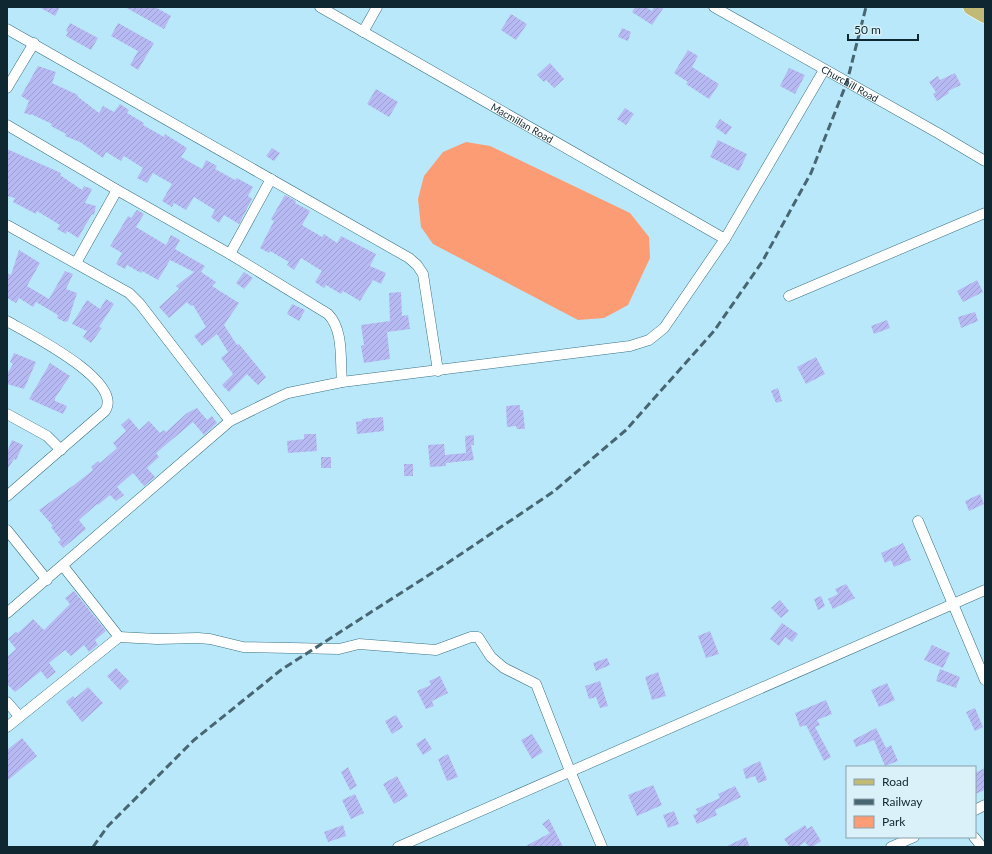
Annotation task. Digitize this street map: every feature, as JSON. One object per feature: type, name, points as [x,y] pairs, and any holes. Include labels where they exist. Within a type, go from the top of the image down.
[{"type":"main road","points":[[971,7],[985,15]]},
{"type":"street","name":"Macmillan Road","points":[[320,7],[725,239]]},
{"type":"street","points":[[363,32],[377,7]]},
{"type":"street","name":"Churchill Road","points":[[714,7],[985,161]]},
{"type":"street","points":[[7,29],[271,179],[417,265],[423,274],[438,370]]},
{"type":"street","points":[[7,88],[34,43]]},
{"type":"street","points":[[7,613],[230,421],[288,393],[342,382],[630,346],[650,340],[664,328],[725,239],[824,70]]},
{"type":"street","points":[[7,125],[230,254],[328,314],[334,321],[338,333],[342,382]]},
{"type":"street","points":[[230,254],[271,179]]},
{"type":"street","points":[[76,262],[117,190]]},
{"type":"street","points":[[789,296],[985,213]]},
{"type":"street","points":[[7,225],[76,262],[129,293],[140,304],[230,421]]},
{"type":"street","points":[[7,322],[78,364],[102,388],[106,396],[108,406],[105,411],[62,450],[7,496]]},
{"type":"street","points":[[7,414],[47,436],[62,450]]},
{"type":"street","points":[[918,521],[985,680]]},
{"type":"street","points":[[7,530],[47,580]]},
{"type":"street","points":[[62,566],[119,636]]},
{"type":"street","points":[[398,847],[985,590]]},
{"type":"street","points":[[7,727],[119,636],[157,639],[210,639],[243,647],[332,649],[359,644],[436,650],[472,637],[478,637],[491,657],[500,665],[536,684],[602,847]]},
{"type":"street","points":[[7,702],[19,716]]},
{"type":"street","points":[[976,810],[985,805]]},
{"type":"street","points":[[891,847],[912,838]]},
{"type":"street","points":[[975,838],[982,847]]},
{"type":"green space","points":[[466,142],[490,146],[630,213],[649,237],[650,258],[628,305],[604,318],[578,320],[433,244],[421,227],[418,199],[424,176],[443,152]]},
{"type":"building","points":[[39,7],[60,7],[55,16]]},
{"type":"building","points":[[125,7],[155,7],[171,16],[164,29]]},
{"type":"building","points":[[635,7],[646,7],[652,11],[654,7],[664,7],[652,25],[632,12]]},
{"type":"building","points":[[511,14],[527,24],[516,40],[501,30]]},
{"type":"building","points":[[70,23],[98,38],[91,50],[66,36],[68,32],[66,31]]},
{"type":"building","points":[[118,23],[154,43],[138,70],[130,65],[138,51],[111,36]]},
{"type":"building","points":[[622,28],[631,32],[628,41],[618,37]]},
{"type":"building","points":[[688,50],[698,56],[692,67],[719,84],[709,99],[686,84],[688,82],[674,73]]},
{"type":"building","points":[[550,63],[564,79],[554,88],[546,80],[544,82],[537,75]]},
{"type":"building","points":[[38,66],[56,72],[52,83],[78,95],[77,96],[99,113],[103,106],[114,112],[120,104],[129,110],[127,113],[144,123],[143,125],[164,137],[165,134],[187,148],[181,157],[202,169],[206,160],[217,166],[215,169],[235,180],[237,178],[253,187],[248,196],[252,199],[239,224],[224,215],[219,223],[211,217],[215,210],[194,197],[186,210],[174,203],[172,207],[162,201],[172,184],[153,173],[147,183],[137,178],[143,168],[124,156],[121,161],[106,152],[103,158],[80,142],[65,136],[66,134],[51,126],[52,124],[31,114],[24,113],[29,101],[21,96]]},
{"type":"building","points":[[789,68],[805,75],[795,94],[780,86]]},
{"type":"building","points":[[955,73],[961,85],[948,91],[949,93],[937,101],[933,94],[936,92],[929,82],[938,76],[940,80]]},
{"type":"building","points":[[376,89],[398,102],[389,117],[367,104]]},
{"type":"building","points":[[625,108],[634,114],[626,125],[617,119]]},
{"type":"building","points":[[720,119],[732,127],[726,135],[715,127]]},
{"type":"building","points":[[718,140],[747,154],[739,171],[710,157]]},
{"type":"building","points":[[272,148],[280,153],[274,161],[266,156]]},
{"type":"building","points":[[7,149],[61,173],[60,175],[82,190],[84,186],[92,189],[85,203],[96,206],[94,215],[92,214],[78,238],[67,231],[66,234],[57,229],[60,225],[37,211],[36,214],[13,202],[15,198],[7,196]]},
{"type":"building","points":[[285,195],[296,201],[295,203],[310,211],[302,225],[322,237],[324,234],[337,243],[341,236],[376,254],[370,266],[386,273],[381,284],[373,280],[360,301],[343,291],[341,294],[326,285],[324,288],[315,282],[322,271],[301,258],[294,270],[287,265],[289,262],[270,251],[269,253],[260,248],[274,221],[271,219]]},
{"type":"building","points":[[137,210],[144,214],[136,227],[166,245],[171,235],[180,240],[175,249],[205,266],[201,272],[216,282],[212,286],[239,303],[224,325],[237,345],[239,344],[266,377],[258,385],[247,374],[229,392],[222,385],[233,374],[221,358],[228,352],[217,334],[202,346],[194,336],[206,327],[193,305],[191,306],[187,302],[169,318],[159,307],[179,289],[176,286],[194,272],[170,260],[158,280],[127,265],[125,269],[116,264],[122,253],[110,246],[128,216],[131,218]]},
{"type":"building","points":[[19,250],[40,263],[27,286],[49,299],[65,271],[73,274],[66,289],[77,293],[68,321],[65,322],[57,318],[58,315],[36,302],[33,307],[19,298],[16,303],[7,298],[7,273],[11,275]]},
{"type":"building","points":[[244,272],[253,278],[244,289],[236,283]]},
{"type":"building","points":[[977,280],[983,292],[963,302],[957,291]]},
{"type":"building","points":[[401,292],[402,316],[408,315],[410,329],[387,332],[390,359],[364,363],[361,346],[364,345],[361,325],[390,321],[389,293]]},
{"type":"building","points":[[106,299],[114,304],[99,327],[102,328],[91,343],[83,337],[87,331],[72,324],[87,300],[100,309]]},
{"type":"building","points":[[292,304],[305,310],[299,321],[287,314]]},
{"type":"building","points":[[975,312],[978,321],[961,328],[958,317]]},
{"type":"building","points":[[887,320],[890,328],[874,334],[871,326]]},
{"type":"building","points":[[14,353],[36,362],[24,389],[7,384],[7,374],[13,364],[10,362]]},
{"type":"building","points":[[816,357],[825,374],[806,384],[797,367]]},
{"type":"building","points":[[50,363],[70,376],[55,398],[55,401],[67,406],[63,414],[29,399]]},
{"type":"building","points":[[778,388],[782,401],[776,403],[771,391]]},
{"type":"building","points":[[520,405],[520,410],[523,410],[525,429],[517,429],[516,426],[507,427],[506,406]]},
{"type":"building","points":[[197,408],[207,420],[212,416],[217,423],[204,435],[193,422],[156,453],[159,457],[147,468],[155,477],[144,486],[133,473],[117,487],[124,495],[116,501],[110,495],[98,505],[97,504],[79,520],[86,529],[63,548],[58,542],[61,540],[51,527],[53,526],[39,510],[93,470],[91,467],[98,461],[100,463],[117,448],[113,443],[126,431],[121,425],[129,418],[139,430],[149,421],[160,433],[164,430],[166,432],[187,413]]},
{"type":"building","points":[[383,417],[384,431],[357,434],[356,422],[362,421],[362,419]]},
{"type":"building","points":[[304,434],[316,434],[317,451],[288,453],[287,441],[304,439]]},
{"type":"building","points":[[474,435],[474,445],[471,445],[474,460],[446,463],[446,466],[430,467],[428,445],[444,444],[445,455],[466,453],[465,436]]},
{"type":"building","points":[[12,440],[23,445],[16,460],[14,459],[7,470],[7,452]]},
{"type":"building","points":[[321,457],[331,457],[331,468],[321,468]]},
{"type":"building","points":[[404,464],[413,464],[413,476],[404,476]]},
{"type":"building","points":[[980,494],[984,504],[969,511],[965,501]]},
{"type":"building","points":[[903,543],[911,560],[894,567],[891,560],[885,563],[881,553]]},
{"type":"building","points":[[846,584],[855,598],[833,609],[828,599],[838,594],[835,589]]},
{"type":"building","points":[[74,591],[106,631],[95,640],[98,645],[89,652],[84,645],[71,656],[65,650],[49,663],[56,672],[47,679],[41,671],[15,692],[7,684],[7,657],[16,649],[8,639],[16,632],[18,633],[33,619],[44,630],[70,604],[65,598]]},
{"type":"building","points":[[821,596],[825,606],[818,610],[814,599]]},
{"type":"building","points":[[780,600],[789,611],[781,618],[771,608]]},
{"type":"building","points":[[782,623],[798,634],[792,642],[785,637],[779,646],[770,639]]},
{"type":"building","points":[[710,631],[719,654],[706,658],[698,636]]},
{"type":"building","points":[[932,645],[950,653],[943,668],[924,660]]},
{"type":"building","points":[[607,658],[610,665],[596,671],[593,663]]},
{"type":"building","points":[[116,668],[129,681],[120,690],[107,676]]},
{"type":"building","points":[[940,669],[960,677],[956,688],[936,681]]},
{"type":"building","points":[[658,672],[666,696],[652,700],[645,677]]},
{"type":"building","points":[[440,676],[448,693],[432,701],[434,706],[426,709],[417,691],[431,685],[429,681]]},
{"type":"building","points":[[600,681],[608,706],[600,708],[596,697],[589,699],[585,686]]},
{"type":"building","points":[[887,683],[895,700],[879,707],[871,690]]},
{"type":"building","points":[[88,687],[103,703],[82,722],[66,702],[73,696],[75,698]]},
{"type":"building","points":[[826,700],[832,714],[817,720],[820,725],[815,727],[831,757],[824,761],[806,725],[800,727],[795,713]]},
{"type":"building","points":[[975,708],[983,727],[975,731],[966,712]]},
{"type":"building","points":[[396,715],[403,727],[392,734],[385,721]]},
{"type":"building","points":[[876,728],[886,748],[891,745],[898,761],[885,766],[874,740],[856,747],[853,740]]},
{"type":"building","points":[[532,734],[543,752],[532,759],[521,740]]},
{"type":"building","points":[[22,738],[37,756],[7,781],[7,750]]},
{"type":"building","points":[[425,738],[432,749],[423,755],[416,744]]},
{"type":"building","points":[[448,754],[458,777],[447,781],[438,759]]},
{"type":"building","points":[[760,761],[767,780],[758,783],[755,776],[746,779],[743,769]]},
{"type":"building","points":[[348,767],[357,786],[350,790],[341,772]]},
{"type":"building","points":[[985,768],[985,790],[976,794],[976,772]]},
{"type":"building","points":[[397,776],[408,796],[394,804],[383,784]]},
{"type":"building","points":[[653,785],[662,805],[637,816],[628,795]]},
{"type":"building","points":[[735,786],[741,797],[715,810],[717,815],[697,824],[693,815],[698,813],[696,809],[720,798],[718,794]]},
{"type":"building","points":[[355,794],[364,813],[351,819],[342,800]]},
{"type":"building","points":[[674,811],[679,824],[668,828],[663,815]]},
{"type":"building","points":[[549,819],[563,847],[524,847],[550,833],[542,824]]},
{"type":"building","points":[[343,825],[346,836],[328,842],[324,832]]},
{"type":"building","points":[[805,825],[807,829],[812,826],[821,841],[812,847],[809,847],[805,842],[798,847],[790,847],[784,839]]},
{"type":"building","points":[[746,837],[750,847],[725,847]]},
{"type":"railway","points":[[93,847],[108,826],[194,740],[281,670],[449,562],[553,492],[626,430],[714,331],[762,262],[811,173],[847,82],[866,7]]}]
